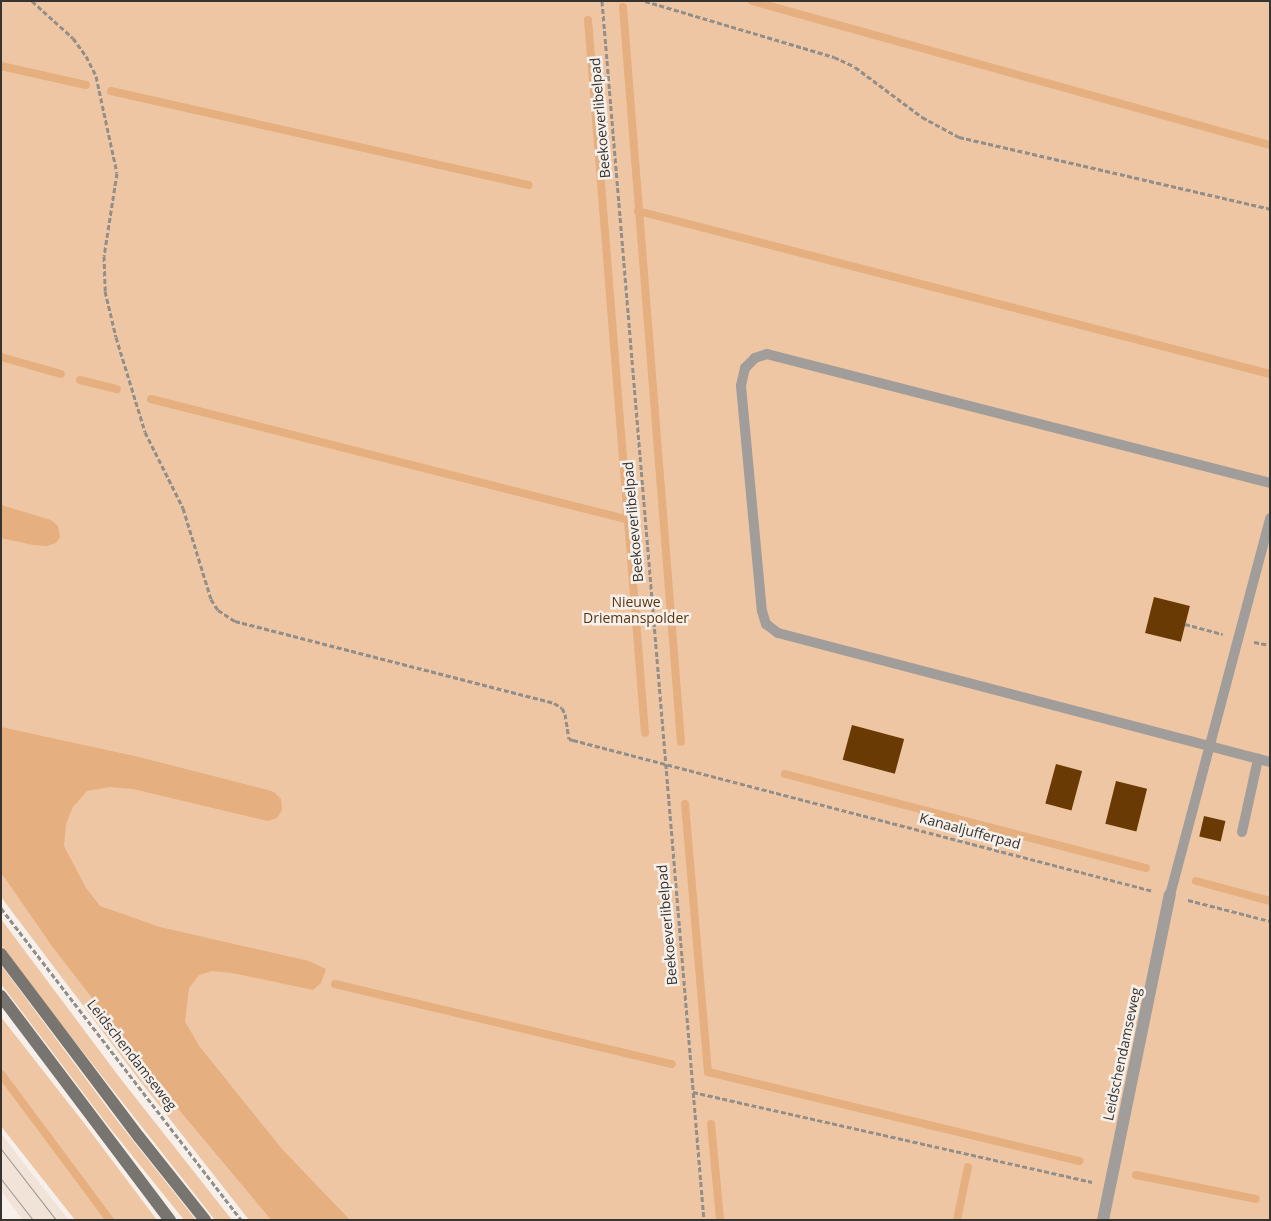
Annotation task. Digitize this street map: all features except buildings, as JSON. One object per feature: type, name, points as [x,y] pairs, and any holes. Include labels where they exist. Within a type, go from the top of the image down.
[{"type":"main road","points":[[1,954],[139,1137],[205,1220]]},
{"type":"main road","points":[[1,996],[170,1220]]},
{"type":"street","name":"Leidschendamseweg","points":[[1103,1220],[1170,895]]},
{"type":"lane","points":[[1270,483],[767,354],[755,358],[745,368],[741,386],[762,611],[766,624],[778,633],[1270,762]]},
{"type":"lane","points":[[1170,895],[1270,518]]},
{"type":"lane","points":[[1242,832],[1258,759]]},
{"type":"path","name":"Kanaaljufferpad","points":[[32,1],[72,38],[86,56],[96,76],[117,173],[104,256],[106,292],[116,337],[145,432],[183,508],[211,599],[218,610],[235,621],[554,703],[562,708],[566,714],[569,739],[1270,921]]},
{"type":"path","name":"Beekoeverlibelpad","points":[[602,1],[664,764],[704,1220]]},
{"type":"path","points":[[645,1],[834,57],[863,73],[922,117],[959,137],[1270,208]]},
{"type":"path","points":[[1186,624],[1238,638]]},
{"type":"path","name":"Leidschendamseweg","points":[[1,908],[241,1220]]},
{"type":"path","points":[[693,1092],[1110,1186]]},
{"type":"shaded area","points":[[1,505],[51,520],[58,526],[60,537],[56,543],[47,546],[1,538]]},
{"type":"shaded area","points":[[1,727],[139,757],[264,789],[274,792],[281,799],[282,810],[277,818],[268,821],[133,789],[110,787],[87,791],[73,807],[66,824],[64,846],[86,888],[100,906],[160,927],[309,961],[326,969],[321,983],[313,990],[232,973],[212,971],[199,975],[189,988],[185,1022],[200,1047],[282,1149],[350,1220],[271,1220],[173,1103],[53,948],[1,873]]},
{"type":"shaded area","points":[[1,1133],[69,1220],[23,1220],[1,1191]]},
{"type":"green space","name":"Nieuwe Driemanspolder","points":[[1,1],[1270,1],[1270,1220],[292,1220],[1,830]]},
{"type":"green space","points":[[1,873],[53,948],[173,1103],[271,1220],[249,1220],[140,1081],[1,897]]},
{"type":"green space","points":[[1,919],[120,1078],[232,1220],[215,1220],[28,982],[1,945]]},
{"type":"green space","points":[[1,965],[115,1118],[196,1220],[184,1220],[106,1123],[1,984]]},
{"type":"green space","points":[[1,1017],[157,1220],[75,1220],[4,1130],[1,1126]]},
{"type":"waterway","points":[[752,1],[1270,145]]},
{"type":"waterway","points":[[623,7],[681,742]]},
{"type":"waterway","points":[[588,20],[645,733]]},
{"type":"waterway","points":[[1,66],[86,85]]},
{"type":"waterway","points":[[111,91],[529,185]]},
{"type":"waterway","points":[[638,211],[1270,374]]},
{"type":"waterway","points":[[1,357],[61,374]]},
{"type":"waterway","points":[[80,380],[117,389]]},
{"type":"waterway","points":[[151,399],[628,520]]},
{"type":"waterway","points":[[785,774],[1146,868]]},
{"type":"waterway","points":[[685,804],[708,1072],[1080,1161]]},
{"type":"waterway","points":[[1196,881],[1270,901]]},
{"type":"waterway","points":[[335,984],[672,1064]]},
{"type":"waterway","points":[[1,1074],[110,1220]]},
{"type":"waterway","points":[[711,1124],[720,1220]]},
{"type":"waterway","points":[[957,1220],[968,1167]]},
{"type":"waterway","points":[[1136,1175],[1256,1199]]},
{"type":"tram line","points":[[1,1149],[56,1220]]},
{"type":"tram line","points":[[1,1179],[33,1220]]}]
